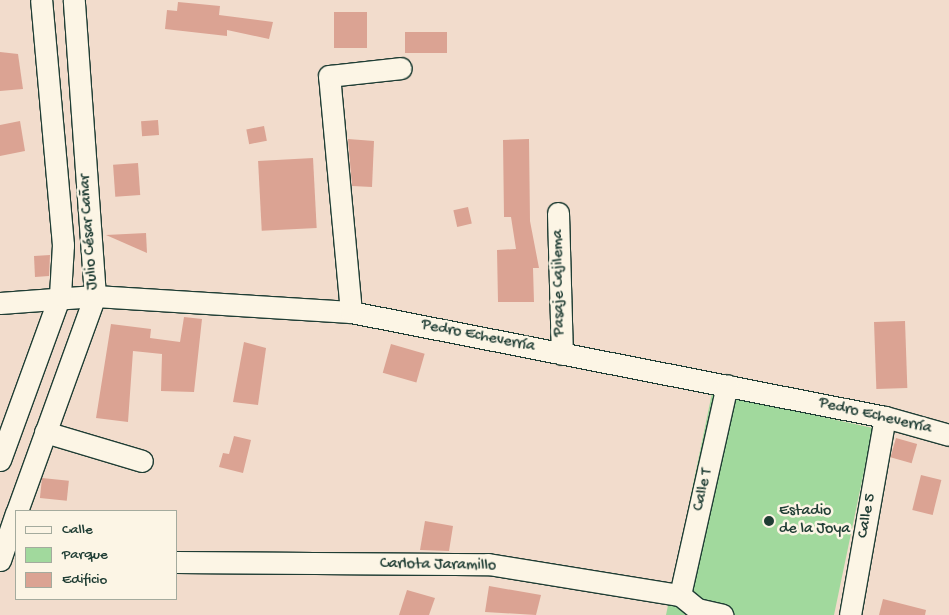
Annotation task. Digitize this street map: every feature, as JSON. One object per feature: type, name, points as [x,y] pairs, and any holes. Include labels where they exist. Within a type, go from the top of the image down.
[{"type":"street","name":"Julio César Cañar","points":[[0,460],[60,295],[63,245],[41,0]]},
{"type":"street","name":"Julio César Cañar","points":[[17,510],[95,296],[74,0]]},
{"type":"street","points":[[351,312],[329,76],[400,68]]},
{"type":"street","name":"Pasaje Cajilema","points":[[558,213],[562,354]]},
{"type":"street","name":"Pedro Echeverría","points":[[0,303],[60,295],[351,312],[885,417],[949,435]]},
{"type":"street","name":"Calle T","points":[[680,595],[727,385]]},
{"type":"street","name":"Calle 5","points":[[850,615],[885,417]]},
{"type":"street","points":[[45,432],[142,461]]},
{"type":"street","name":"Julio César Cañar","points":[[0,559],[15,515]]},
{"type":"street","points":[[0,559],[15,558]]},
{"type":"street","name":"Carlota Jaramillo","points":[[178,562],[488,564],[680,595],[697,609],[722,615]]},
{"type":"green space","name":"Estadio de la Joya","points":[[712,393],[873,428],[834,615],[666,615]]},
{"type":"building","points":[[178,2],[220,6],[219,15],[273,22],[269,39],[227,30],[227,36],[165,29],[167,10],[177,11]]},
{"type":"building","points":[[334,12],[367,12],[367,48],[334,48]]},
{"type":"building","points":[[405,32],[447,32],[447,53],[405,53]]},
{"type":"building","points":[[0,52],[18,54],[23,89],[0,91]]},
{"type":"building","points":[[158,120],[159,135],[142,136],[141,121]]},
{"type":"building","points":[[20,121],[25,151],[0,156],[0,125]]},
{"type":"building","points":[[264,126],[267,141],[249,144],[246,129]]},
{"type":"building","points":[[348,139],[374,141],[372,187],[352,186]]},
{"type":"building","points":[[529,139],[530,221],[539,268],[533,268],[534,302],[498,302],[497,250],[516,249],[511,217],[504,217],[503,140]]},
{"type":"building","points":[[313,158],[317,228],[262,231],[258,161]]},
{"type":"building","points":[[138,163],[140,195],[115,197],[113,165]]},
{"type":"building","points":[[468,207],[472,224],[457,227],[453,210]]},
{"type":"building","points":[[146,233],[147,253],[106,235]]},
{"type":"building","points":[[50,255],[49,276],[35,277],[34,256]]},
{"type":"building","points":[[184,317],[202,319],[194,392],[161,391],[162,354],[133,351],[128,422],[96,418],[111,324],[151,329],[150,338],[180,342]]},
{"type":"building","points":[[905,321],[907,388],[876,389],[874,322]]},
{"type":"building","points":[[244,342],[266,348],[258,405],[233,402]]},
{"type":"building","points":[[391,344],[425,354],[416,382],[383,373]]},
{"type":"building","points":[[234,436],[251,440],[243,473],[219,467],[223,453],[229,454]]},
{"type":"building","points":[[896,438],[917,444],[912,463],[890,457]]},
{"type":"building","points":[[921,475],[941,480],[933,515],[912,510]]},
{"type":"building","points":[[42,478],[69,481],[67,501],[40,498]]},
{"type":"building","points":[[425,521],[453,526],[449,551],[420,550]]},
{"type":"building","points":[[489,586],[541,595],[536,615],[485,612]]},
{"type":"building","points":[[407,590],[435,598],[429,615],[399,615]]},
{"type":"building","points":[[883,599],[926,610],[925,615],[879,615]]},
{"type":"place","name":"Estadio de la Joya","points":[[769,521]]}]
